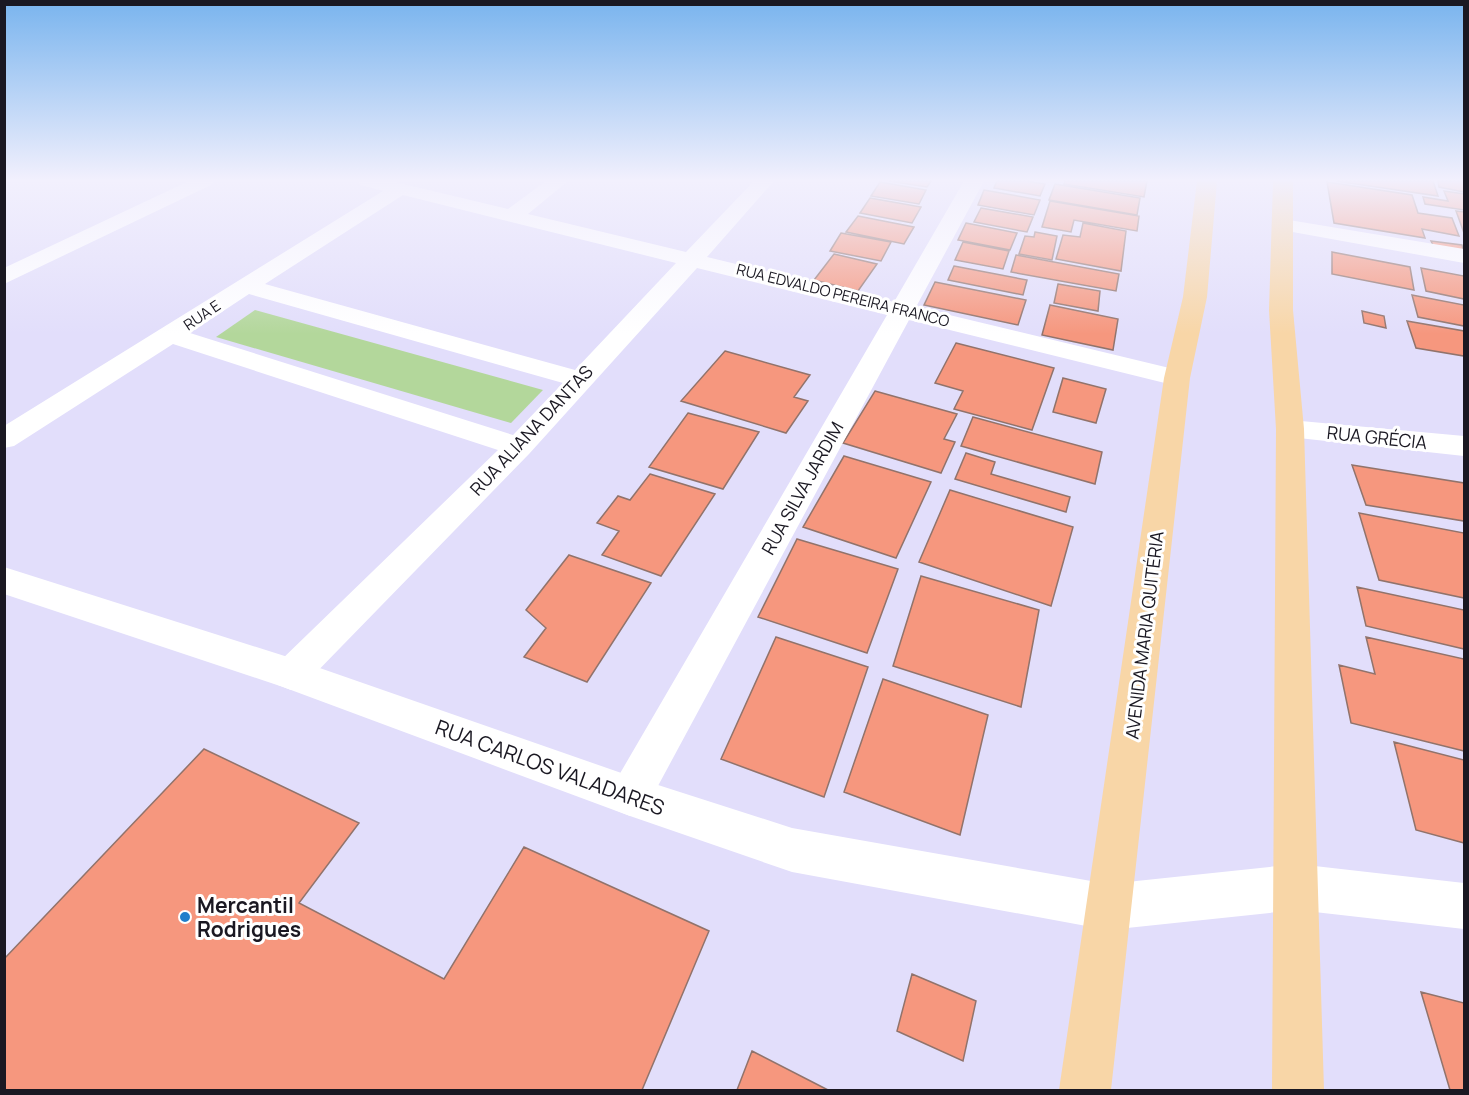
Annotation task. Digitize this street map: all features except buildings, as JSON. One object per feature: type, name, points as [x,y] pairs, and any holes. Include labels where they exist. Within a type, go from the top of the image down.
[{"type":"main road","name":"AVENIDA MARIA QUITÉRIA","points":[[1085,1090],[1177,378],[1196,297],[1202,232]]},
{"type":"main road","points":[[1283,232],[1281,310],[1290,429],[1298,1090]]},
{"type":"street","points":[[4,277],[98,232]]},
{"type":"street","name":"RUA E","points":[[4,439],[172,335],[331,232]]},
{"type":"street","name":"RUA EDVALDO PEREIRA FRANCO","points":[[584,232],[1177,378]]},
{"type":"street","name":"RUA ALIANA DANTAS","points":[[291,674],[519,447],[578,379],[716,232]]},
{"type":"street","name":"RUA SILVA JARDIM","points":[[630,796],[945,232]]},
{"type":"street","points":[[1324,232],[1464,256]]},
{"type":"street","points":[[245,286],[578,379]]},
{"type":"street","points":[[172,335],[519,447]]},
{"type":"street","name":"RUA GRÉCIA","points":[[1290,429],[1464,446]]},
{"type":"street","name":"RUA CARLOS VALADARES","points":[[4,580],[291,674],[630,796],[792,850],[1108,907],[1297,887],[1464,906]]},
{"type":"green space","points":[[255,310],[543,390],[511,423],[216,337]]},
{"type":"place","name":"Mercantil Rodrigues","points":[[185,917]]}]
